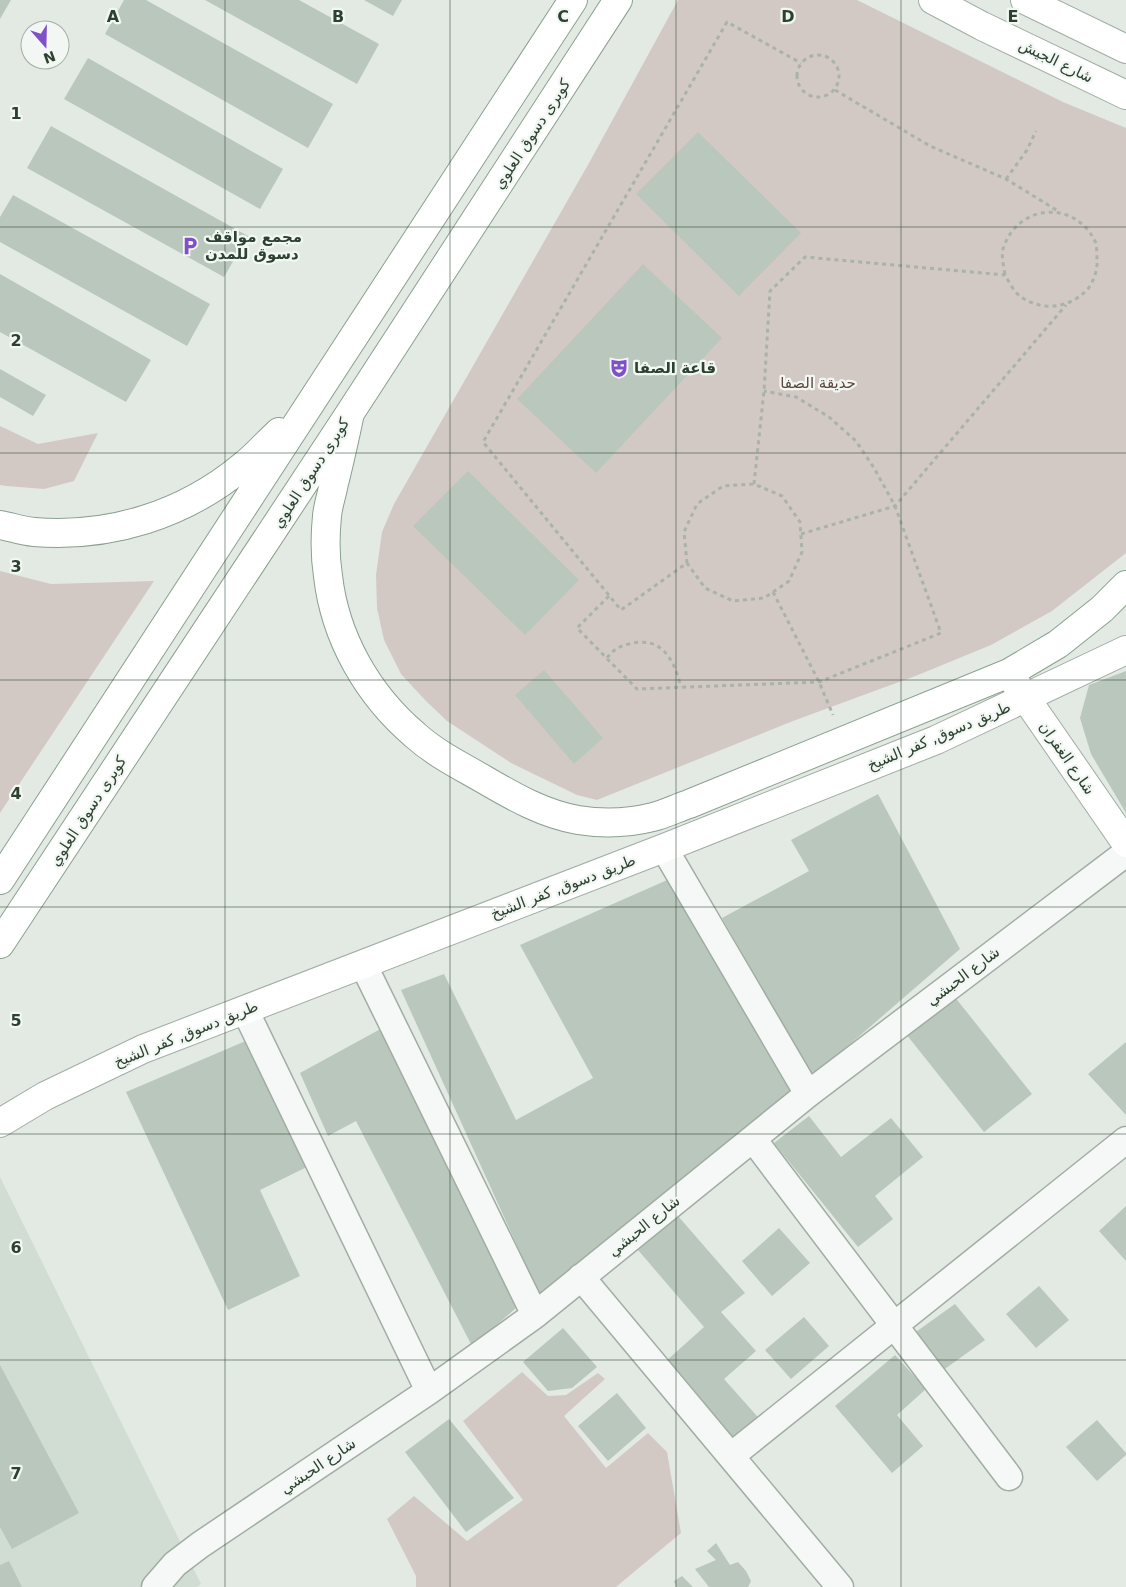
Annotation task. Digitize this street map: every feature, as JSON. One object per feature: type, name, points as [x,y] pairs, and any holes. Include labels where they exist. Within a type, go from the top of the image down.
[{"type":"main road","points":[[0,880],[573,0]]},
{"type":"main road","name":"كوبرى دسوق العلوي","points":[[0,944],[350,413],[618,0]]},
{"type":"main road","name":"شارع الجيش","points":[[933,0],[982,26],[1126,95]]},
{"type":"main road","points":[[1025,0],[1126,48]]},
{"type":"main road","points":[[0,525],[32,532],[78,533],[123,526],[167,513],[207,493],[244,466],[317,393]]},
{"type":"main road","points":[[350,413],[327,515],[326,546],[328,577],[334,607],[356,664],[392,714],[415,736],[440,754],[508,794],[541,810],[578,820],[615,822],[653,817],[1009,673],[1058,644],[1102,609],[1126,585]]},
{"type":"main road","name":"طريق دسوق, كفر الشيخ","points":[[0,1123],[45,1096],[143,1049],[664,848],[936,740],[1126,650]]},
{"type":"main road","name":"شارع الغفران","points":[[1009,673],[1126,843]]},
{"type":"street","points":[[664,848],[808,1094]]},
{"type":"street","name":"شارع الحبشي","points":[[155,1587],[175,1564],[200,1545],[429,1391],[534,1315],[808,1094],[1126,853]]},
{"type":"street","points":[[363,964],[534,1315]]},
{"type":"street","points":[[245,1010],[429,1391]]},
{"type":"street","points":[[753,1139],[1009,1477]]},
{"type":"street","points":[[731,1456],[1126,1140]]},
{"type":"street","points":[[581,1277],[840,1587]]},
{"type":"path","points":[[687,563],[621,610],[483,442],[727,22],[801,63]]},
{"type":"path","points":[[822,55],[832,60],[838,69],[839,80],[835,90],[826,97],[814,98],[804,93],[797,84],[796,73],[801,63],[811,56],[822,55]]},
{"type":"path","points":[[801,534],[895,506],[1067,305],[1087,290],[1098,267],[1096,242],[1081,222],[1059,212],[1006,179],[930,146],[835,90]]},
{"type":"path","points":[[1006,179],[1027,150],[1036,131]]},
{"type":"path","points":[[1059,212],[1034,214],[1013,228],[1003,251],[1005,275],[1019,296],[1042,307],[1067,305]]},
{"type":"path","points":[[754,484],[764,391],[770,291],[805,256],[1005,275]]},
{"type":"path","points":[[609,596],[577,628],[637,689],[819,682],[941,633],[895,506],[874,468],[856,441],[829,417],[796,397],[764,391]]},
{"type":"path","points":[[754,484],[782,496],[800,522],[801,534],[802,552],[789,581],[764,598],[733,601],[704,588],[687,563],[684,532],[697,504],[723,486],[754,484]]},
{"type":"path","points":[[773,592],[823,689]]},
{"type":"path","points":[[607,658],[611,652],[620,646],[634,642],[647,642],[661,648],[672,660],[681,687]]},
{"type":"shaded area","points":[[0,1177],[201,1584],[197,1587],[0,1587]]},
{"type":"green space","name":"حديقة الصفا","points":[[678,0],[857,0],[1063,102],[1126,128],[1126,553],[1052,611],[991,645],[918,675],[793,721],[597,800],[577,795],[511,763],[447,721],[425,700],[401,674],[384,640],[377,608],[376,575],[382,532],[394,504],[589,163]]},
{"type":"green space","points":[[0,426],[38,444],[98,433],[74,481],[44,489],[0,485]]},
{"type":"green space","points":[[0,571],[51,584],[154,581],[0,813]]},
{"type":"green space","points":[[522,1372],[548,1396],[566,1395],[598,1373],[605,1379],[564,1416],[606,1468],[648,1433],[667,1452],[681,1533],[616,1587],[416,1587],[416,1576],[387,1519],[414,1496],[467,1541],[523,1500],[463,1421]]},
{"type":"building","points":[[0,0],[11,0],[0,19]]},
{"type":"building","points":[[124,0],[146,0],[333,104],[308,148],[105,34]]},
{"type":"building","points":[[205,0],[299,0],[379,44],[357,84]]},
{"type":"building","points":[[364,0],[402,0],[393,16]]},
{"type":"building","points":[[88,58],[283,169],[260,209],[64,99]]},
{"type":"building","points":[[51,126],[248,236],[224,277],[27,168]]},
{"type":"building","points":[[698,132],[801,233],[739,296],[636,194]]},
{"type":"building","points":[[13,195],[210,304],[187,346],[0,242],[0,217]]},
{"type":"building","name":"قاعة الصفا","points":[[643,264],[722,338],[596,473],[517,399]]},
{"type":"building","points":[[0,274],[151,360],[126,402],[0,332]]},
{"type":"building","points":[[0,369],[46,395],[33,416],[0,397]]},
{"type":"building","points":[[468,471],[579,580],[525,635],[413,526]]},
{"type":"building","points":[[544,670],[603,738],[574,764],[515,695]]},
{"type":"building","points":[[1126,671],[1126,813],[1091,754],[1080,718],[1089,685]]},
{"type":"building","points":[[878,794],[960,949],[812,1077],[722,918],[809,871],[791,840]]},
{"type":"building","points":[[674,877],[797,1089],[539,1294],[401,990],[444,974],[516,1120],[593,1078],[520,945]]},
{"type":"building","points":[[954,996],[1032,1094],[984,1132],[906,1034]]},
{"type":"building","points":[[386,1026],[516,1308],[472,1346],[356,1121],[328,1136],[300,1073]]},
{"type":"building","points":[[255,1037],[315,1163],[260,1190],[300,1276],[228,1310],[126,1092]]},
{"type":"building","points":[[1126,1042],[1126,1115],[1088,1074]]},
{"type":"building","points":[[809,1116],[841,1157],[891,1118],[923,1157],[875,1196],[893,1219],[858,1247],[774,1143]]},
{"type":"building","points":[[1126,1206],[1126,1261],[1099,1231]]},
{"type":"building","points":[[678,1216],[745,1293],[721,1312],[756,1351],[724,1379],[764,1424],[733,1445],[665,1362],[704,1327],[638,1250]]},
{"type":"building","points":[[779,1228],[810,1263],[772,1296],[742,1261]]},
{"type":"building","points":[[1039,1286],[1069,1320],[1036,1348],[1006,1314]]},
{"type":"building","points":[[955,1304],[985,1340],[942,1371],[913,1334]]},
{"type":"building","points":[[804,1317],[829,1346],[791,1379],[765,1350]]},
{"type":"building","points":[[563,1328],[597,1367],[572,1388],[548,1391],[523,1362]]},
{"type":"building","points":[[895,1355],[926,1389],[897,1415],[923,1446],[892,1473],[835,1406]]},
{"type":"building","points":[[0,1365],[79,1513],[12,1549],[0,1527]]},
{"type":"building","points":[[617,1393],[646,1428],[608,1461],[578,1426]]},
{"type":"building","points":[[449,1419],[514,1498],[466,1532],[405,1452]]},
{"type":"building","points":[[1097,1420],[1126,1455],[1097,1481],[1066,1447]]},
{"type":"building","points":[[716,1543],[730,1565],[738,1562],[746,1571],[751,1581],[748,1587],[709,1587],[695,1569],[716,1560],[707,1551]]},
{"type":"building","points":[[9,1561],[22,1587],[0,1587],[0,1565]]},
{"type":"building","points":[[682,1576],[693,1587],[676,1587],[674,1581]]},
{"type":"place","name":"مجمع مواقف دسوق للمدن","points":[[190,246]]},
{"type":"place","name":"قاعة الصفا","points":[[619,368]]}]
